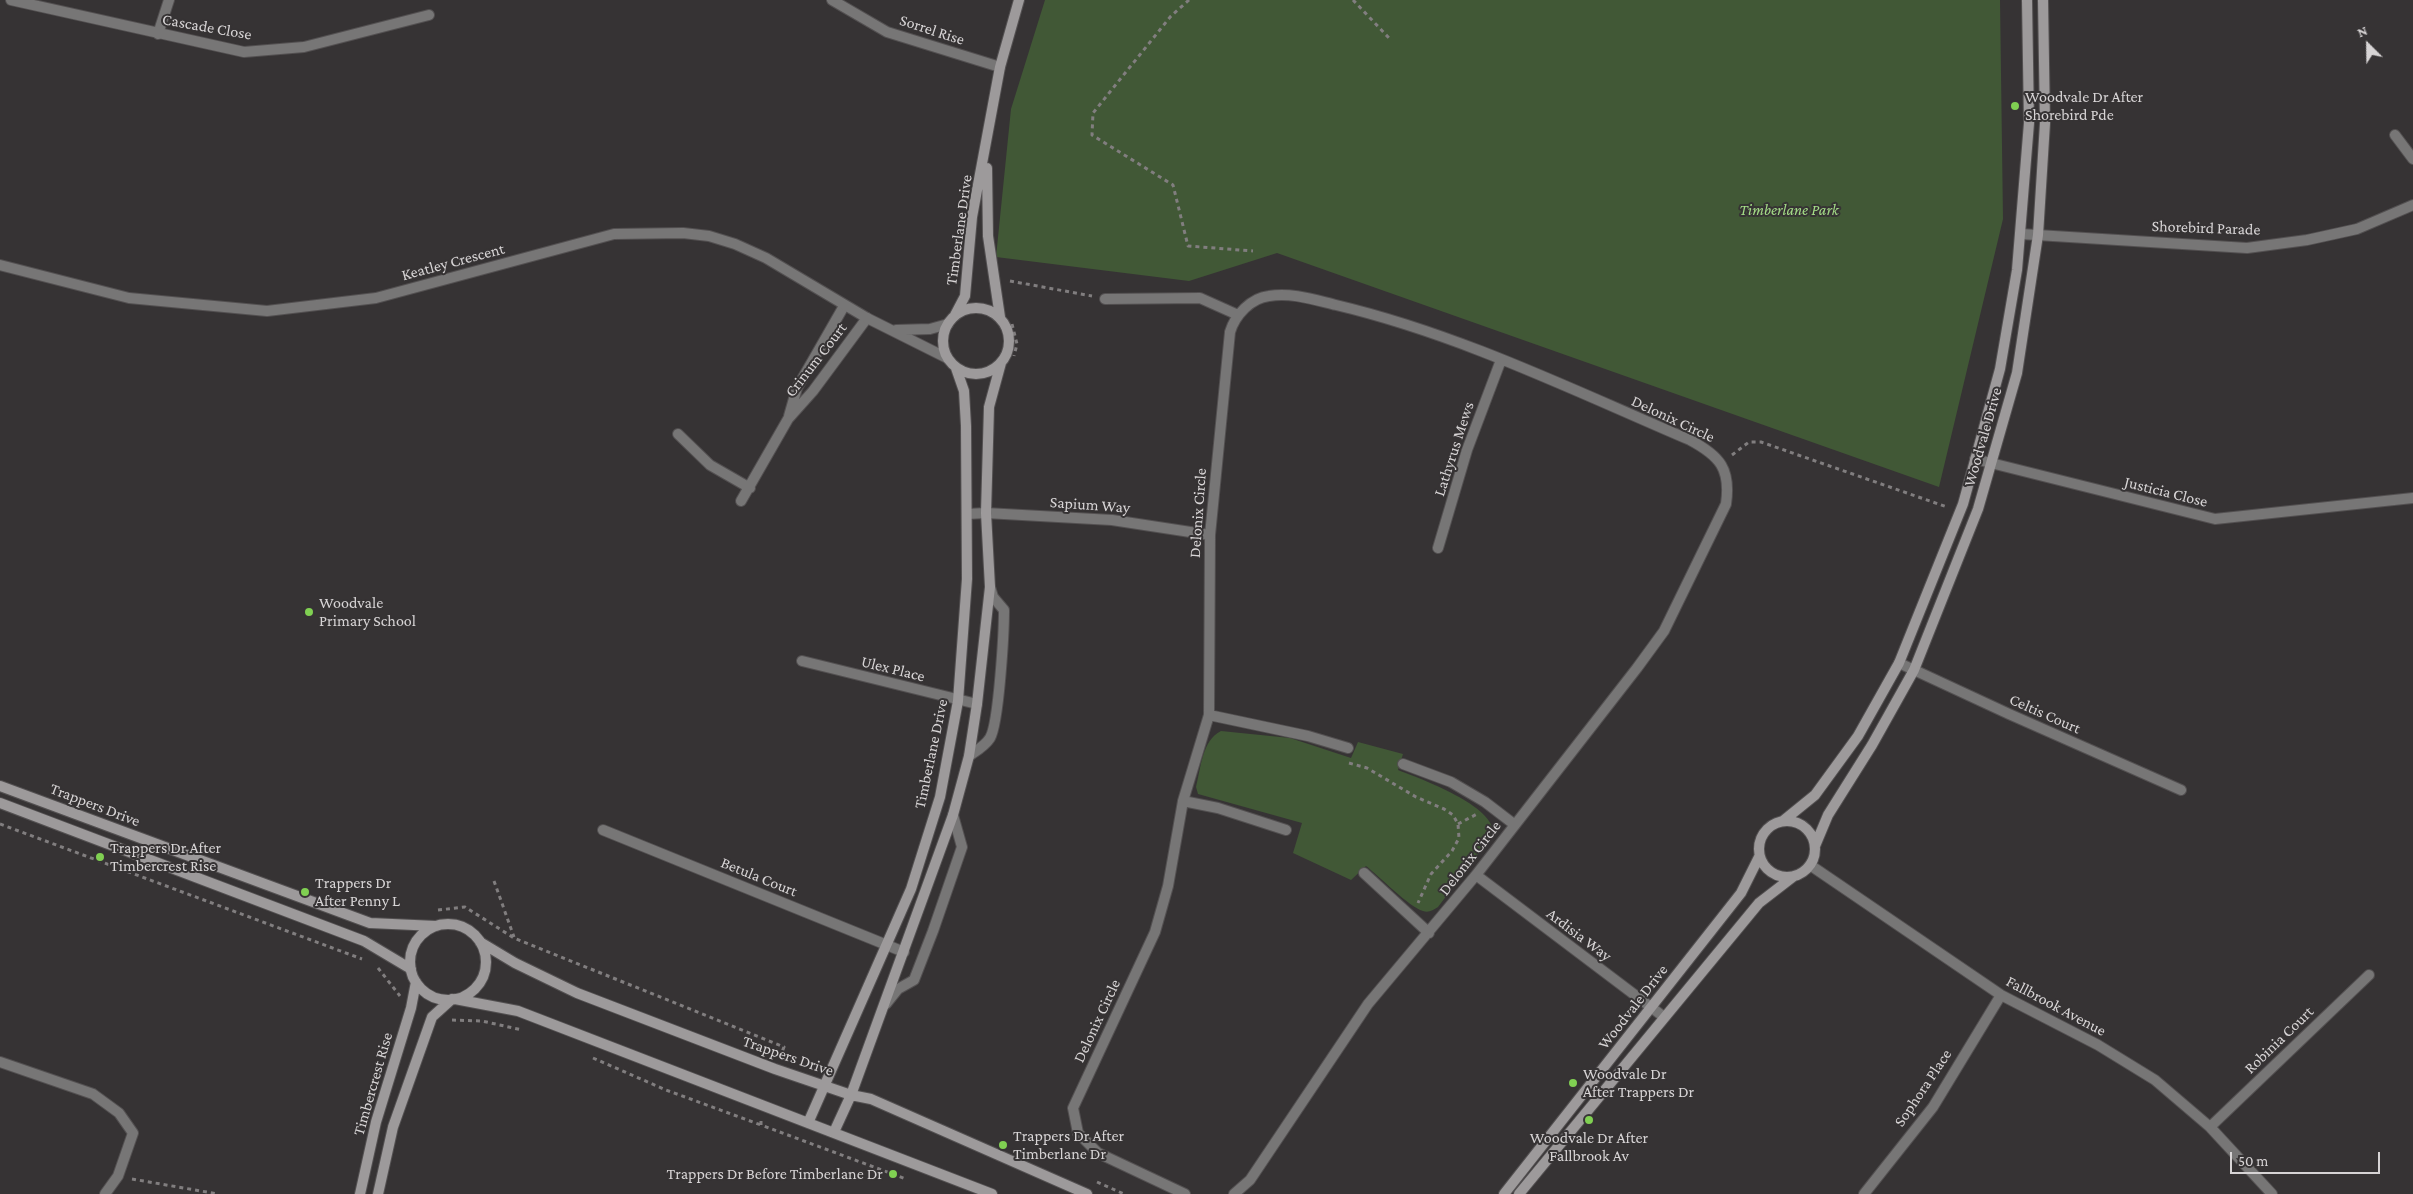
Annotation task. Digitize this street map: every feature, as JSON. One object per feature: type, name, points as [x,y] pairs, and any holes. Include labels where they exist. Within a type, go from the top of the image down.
[{"type":"street","name":"Cascade Close","points":[[11,0],[244,52],[304,47],[428,15]]},
{"type":"street","points":[[158,34],[169,0]]},
{"type":"street","name":"Sorrel Rise","points":[[832,0],[887,32],[1000,67]]},
{"type":"street","name":"Timberlane Drive","points":[[955,315],[965,296],[972,217],[1000,67],[1019,0]]},
{"type":"street","name":"Woodvale Drive","points":[[1783,821],[1815,795],[1858,736],[1899,662],[1963,504],[2000,370],[2022,234],[2029,123],[2027,0]]},
{"type":"street","name":"Woodvale Drive","points":[[1815,846],[1828,815],[1872,745],[1914,670],[1978,509],[2017,373],[2038,235],[2045,123],[2043,0]]},
{"type":"street","points":[[2395,135],[2413,159]]},
{"type":"street","name":"Timberlane Drive","points":[[986,147],[988,236],[1005,318]]},
{"type":"street","name":"Shorebird Parade","points":[[2022,234],[2247,248],[2307,240],[2357,229],[2413,205]]},
{"type":"street","name":"Keatley Crescent","points":[[0,265],[129,298],[267,310],[376,298],[614,234],[683,233],[709,236],[735,244],[799,277],[844,306],[947,358]]},
{"type":"street","name":"Delonix Circle","points":[[1186,1194],[1098,1153],[1078,1133],[1073,1108],[1155,932],[1168,886],[1182,801],[1208,715],[1210,535],[1227,348],[1232,324],[1238,315],[1256,300],[1267,296],[1301,297],[1396,320],[1501,360],[1690,440],[1714,454],[1722,464],[1727,479],[1726,504],[1664,630],[1516,825],[1429,933],[1368,1004],[1250,1180],[1234,1194]]},
{"type":"street","points":[[1105,299],[1200,298],[1238,315]]},
{"type":"street","name":"Crinum Court","points":[[741,501],[788,419],[797,388],[844,306]]},
{"type":"street","points":[[834,1132],[851,1095],[953,815],[969,756],[978,704],[990,587],[986,513],[989,407],[1001,363],[1008,350],[1009,335],[1005,318],[983,308],[973,308],[955,315],[948,324],[943,341],[947,358],[956,368],[965,372],[984,373],[1001,363]]},
{"type":"street","name":"Crinum Court","points":[[788,419],[813,391],[867,318]]},
{"type":"street","name":"Keatley Crescent","points":[[893,330],[930,329],[948,324]]},
{"type":"street","name":"Lathyrus Mews","points":[[1438,548],[1467,450],[1501,360]]},
{"type":"street","name":"Timberlane Drive","points":[[808,1122],[911,889],[940,797],[958,701],[967,579],[964,391],[956,368]]},
{"type":"street","points":[[678,434],[710,465],[750,488]]},
{"type":"street","name":"Justicia Close","points":[[1975,460],[2214,520],[2413,498]]},
{"type":"street","name":"Sapium Way","points":[[967,514],[986,513],[1112,520],[1210,535]]},
{"type":"street","points":[[969,756],[981,748],[990,737],[996,710],[1004,610],[993,597],[990,587]]},
{"type":"street","name":"Ulex Place","points":[[802,661],[958,701],[978,704]]},
{"type":"street","name":"Celtis Court","points":[[1899,662],[2181,790]]},
{"type":"street","points":[[1208,715],[1308,736],[1348,748]]},
{"type":"street","name":"Delonix Circle","points":[[1403,764],[1451,782],[1490,806],[1516,825]]},
{"type":"street","name":"Trappers Drive","points":[[0,786],[370,923],[436,926]]},
{"type":"street","points":[[1182,801],[1218,808],[1286,830]]},
{"type":"street","name":"Trappers Drive","points":[[0,803],[364,941],[411,968]]},
{"type":"street","points":[[882,1011],[892,994],[914,980],[933,931],[962,847],[953,815]]},
{"type":"street","points":[[1783,821],[1800,824],[1812,837],[1815,846],[1810,865],[1803,872],[1794,876],[1776,876],[1769,871],[1759,857],[1761,838],[1766,830],[1783,821]]},
{"type":"street","name":"Betula Court","points":[[603,830],[904,952]]},
{"type":"street","name":"Woodvale Drive","points":[[1504,1194],[1741,892],[1759,857]]},
{"type":"street","name":"Fallbrook Avenue","points":[[1810,865],[2001,994],[2098,1045],[2155,1080],[2210,1127],[2272,1194]]},
{"type":"street","points":[[1364,873],[1429,933]]},
{"type":"street","name":"Ardisia Way","points":[[1476,875],[1664,1017]]},
{"type":"street","name":"Woodvale Drive","points":[[1519,1194],[1759,903],[1794,876]]},
{"type":"street","points":[[453,999],[469,994],[483,977],[486,963],[480,942],[472,932],[461,926],[449,924],[436,926],[424,932],[416,943],[411,955],[411,968],[416,982],[428,994],[435,997],[518,1011],[992,1194]]},
{"type":"street","name":"Trappers Drive","points":[[480,942],[515,963],[577,993],[775,1069],[825,1084],[851,1095],[871,1099],[1087,1194]]},
{"type":"street","name":"Robinia Court","points":[[2210,1127],[2369,975]]},
{"type":"street","name":"Timbercrest Rise","points":[[360,1194],[376,1122],[411,1008],[416,982]]},
{"type":"street","name":"Sophora Place","points":[[1864,1194],[1933,1107],[2001,994]]},
{"type":"street","name":"Timbercrest Rise","points":[[378,1194],[393,1127],[432,1017],[453,999]]},
{"type":"street","points":[[0,1062],[93,1094],[119,1112],[132,1133],[118,1176],[105,1194]]},
{"type":"path","points":[[1189,0],[1171,16],[1093,113],[1092,134],[1173,185],[1188,246],[1253,251]]},
{"type":"path","points":[[1353,0],[1389,38]]},
{"type":"path","points":[[1002,280],[1105,299]]},
{"type":"path","points":[[1005,318],[1015,328],[1017,344],[1013,361]]},
{"type":"path","points":[[1722,464],[1749,442],[1761,442],[1948,507]]},
{"type":"path","points":[[1342,761],[1367,768],[1416,798],[1444,809],[1453,815],[1458,824],[1459,838],[1456,845],[1431,874],[1421,893],[1413,918]]},
{"type":"path","points":[[1458,824],[1490,806]]},
{"type":"path","points":[[0,824],[366,961]]},
{"type":"path","points":[[494,881],[514,938]]},
{"type":"path","points":[[376,964],[394,991],[411,1008]]},
{"type":"path","points":[[453,1019],[482,1022],[524,1031]]},
{"type":"path","points":[[589,1056],[666,1090],[761,1125]]},
{"type":"path","points":[[118,1176],[218,1194]]},
{"type":"path","points":[[1092,1180],[1124,1194]]},
{"type":"green space","name":"Timberlane Park","points":[[1045,0],[2000,0],[2003,219],[1939,487],[1277,253],[1189,281],[996,257],[1011,109]]},
{"type":"green space","points":[[1221,731],[1290,738],[1351,758],[1358,742],[1403,754],[1398,770],[1439,787],[1470,804],[1483,813],[1491,824],[1493,834],[1438,907],[1425,912],[1402,898],[1366,866],[1351,880],[1293,853],[1302,823],[1198,794],[1196,787],[1203,755],[1210,741]]},
{"type":"place","name":"Woodvale Dr After Shorebird Pde","points":[[2015,106]]},
{"type":"place","name":"Woodvale Primary School","points":[[309,612]]},
{"type":"place","name":"Trappers Dr After Timbercrest Rise","points":[[100,857]]},
{"type":"place","name":"Trappers Dr After Penny L","points":[[305,892]]},
{"type":"place","name":"Woodvale Dr After Trappers Dr","points":[[1573,1083]]},
{"type":"place","name":"Woodvale Dr After Fallbrook Av","points":[[1589,1120]]},
{"type":"place","name":"Trappers Dr After Timberlane Dr","points":[[1003,1145]]},
{"type":"place","name":"Trappers Dr Before Timberlane Dr","points":[[893,1174]]}]
